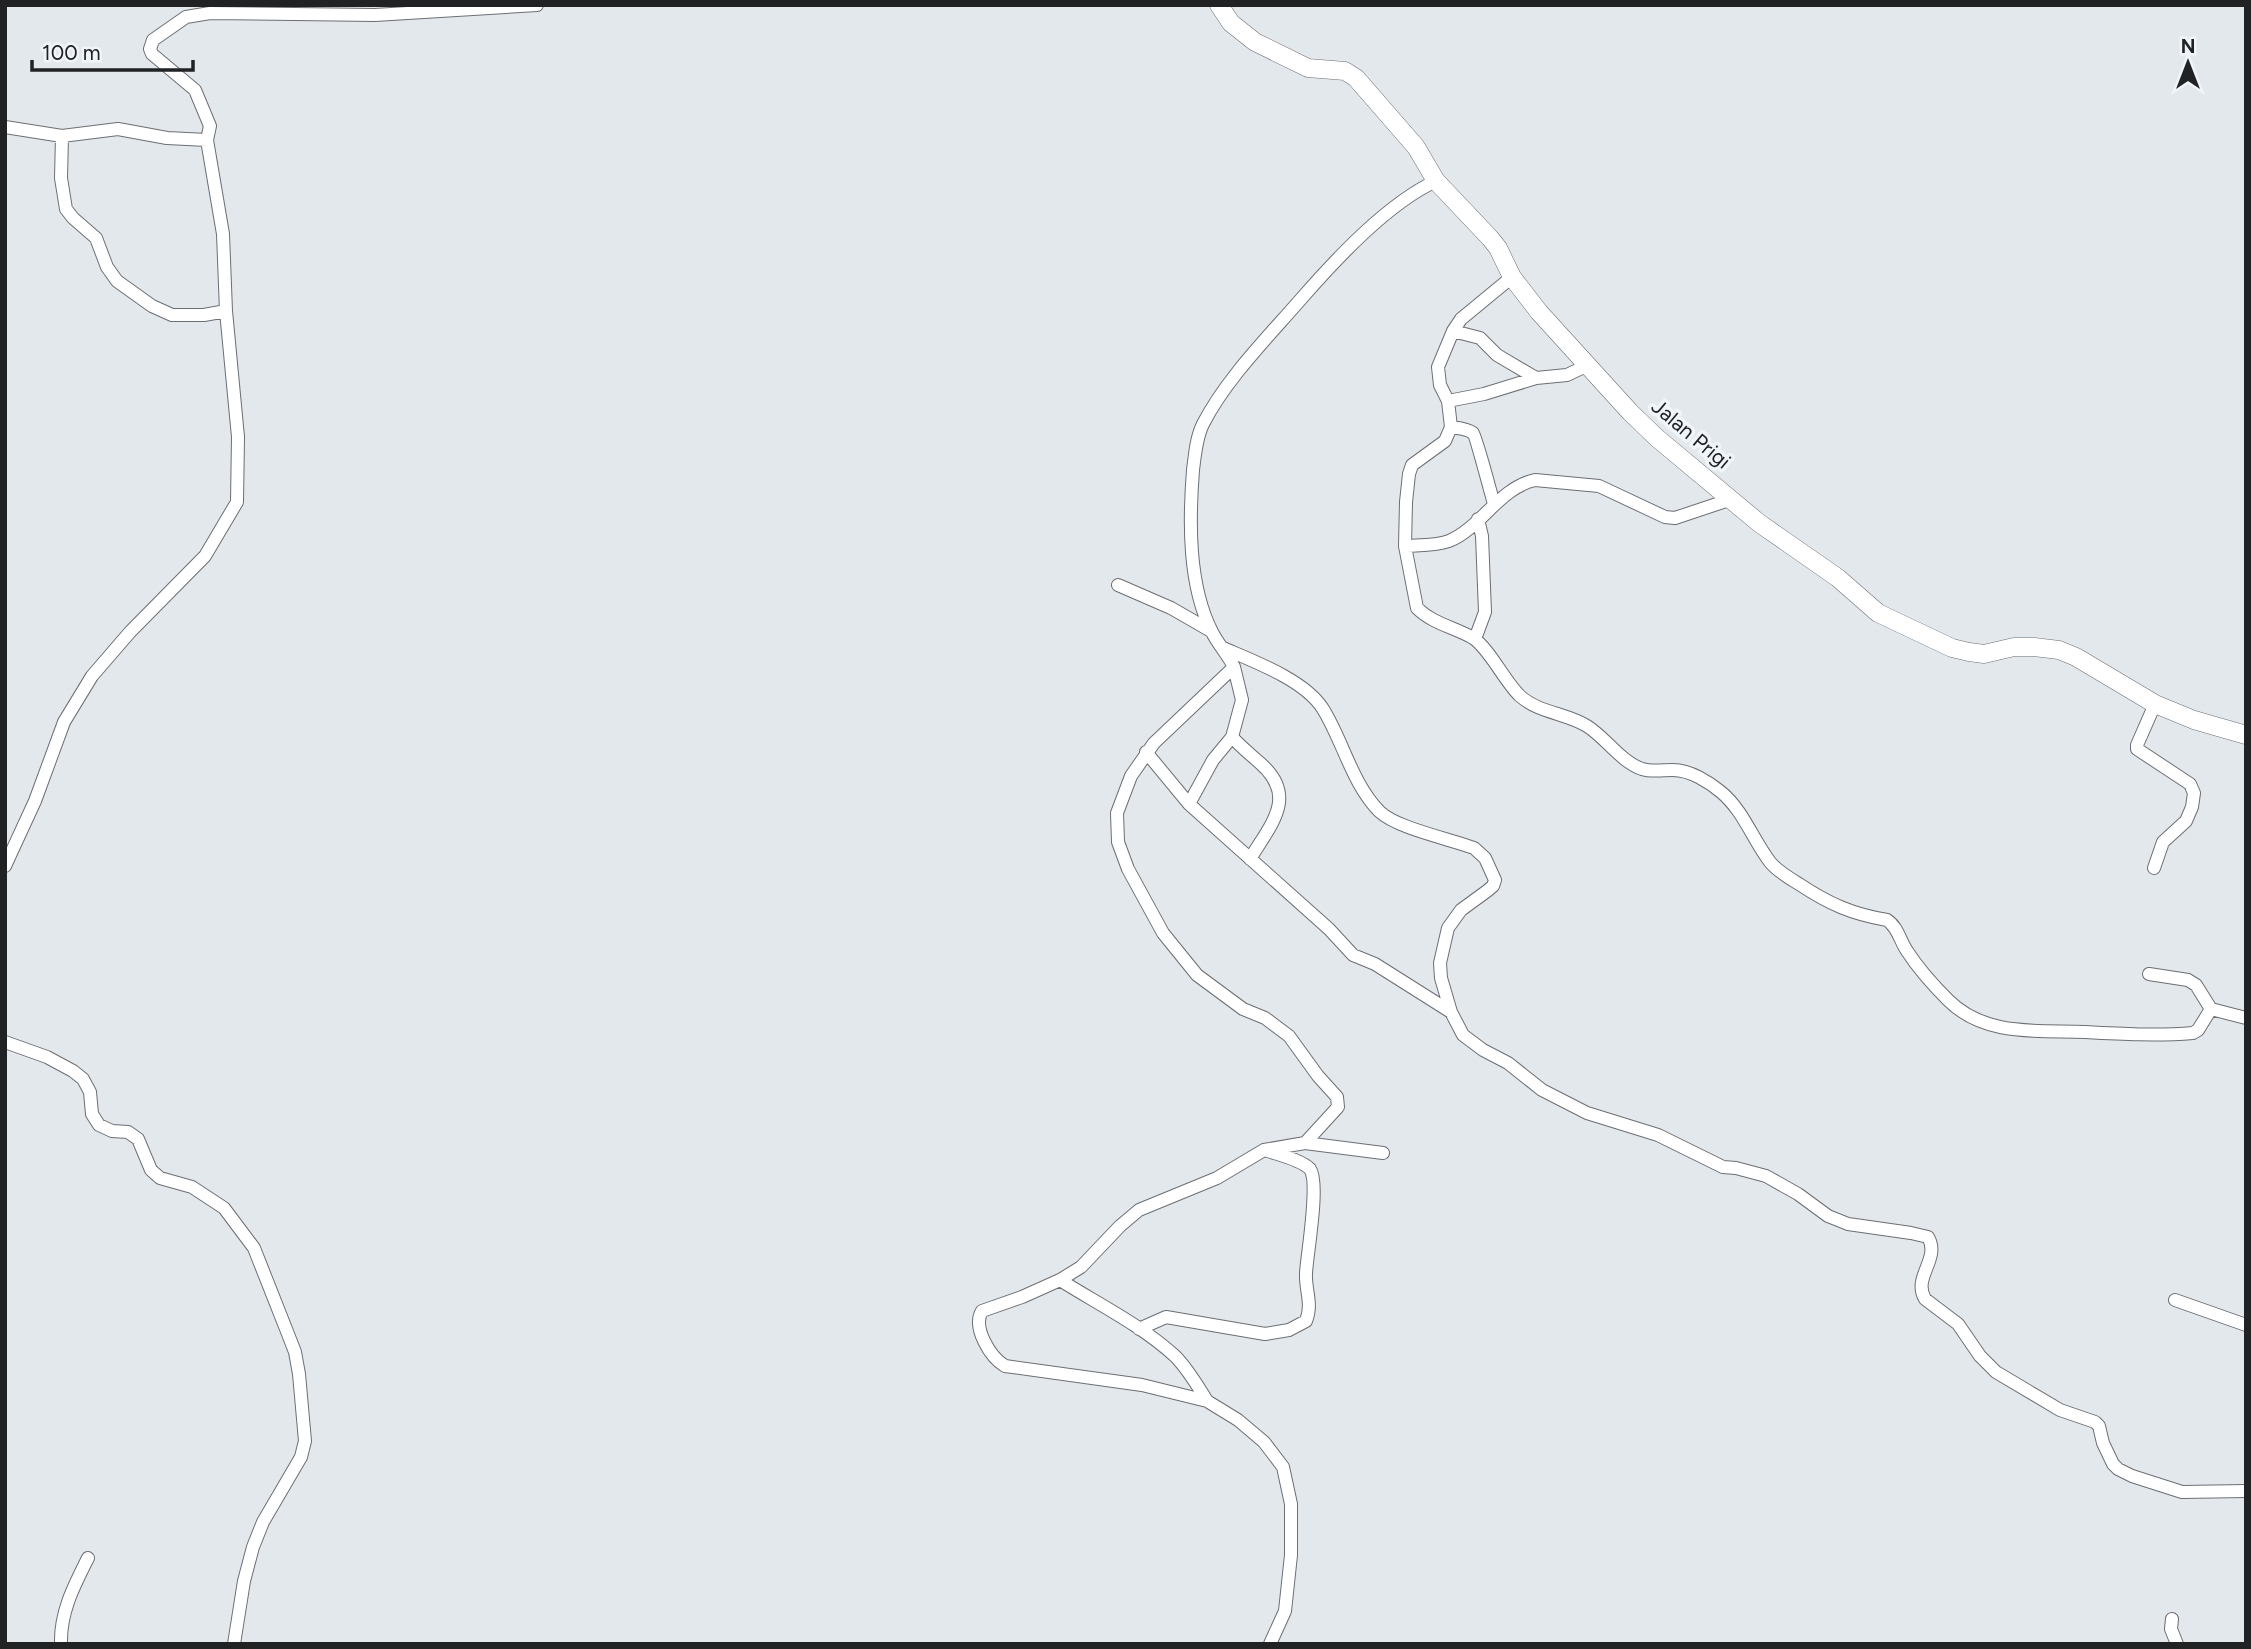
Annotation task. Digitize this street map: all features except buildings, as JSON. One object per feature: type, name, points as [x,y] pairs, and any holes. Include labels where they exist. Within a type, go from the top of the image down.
[{"type":"street","points":[[5,866],[36,801],[64,722],[92,676],[155,606],[205,556],[237,502],[239,437],[226,311],[223,234],[207,140],[210,126],[195,90],[152,54],[150,49],[153,40],[186,18],[211,13],[375,15],[537,5]]},
{"type":"street","name":"Jalan Prigi","points":[[1219,5],[1231,23],[1255,42],[1308,68],[1345,71],[1356,78],[1416,147],[1436,181],[1498,247],[1512,277],[1539,312],[1629,412],[1759,523],[1838,578],[1878,613],[1952,648],[1969,652],[1984,653],[2014,647],[2059,650],[2077,657],[2155,704],[2194,720],[2246,735]]},
{"type":"street","points":[[5,127],[62,136],[118,129],[167,138],[207,140]]},
{"type":"street","points":[[62,136],[61,178],[66,209],[96,238],[107,267],[117,281],[152,306],[172,315],[204,315],[226,311]]},
{"type":"street","points":[[1189,804],[1213,760],[1232,737],[1242,700],[1234,667],[1211,631],[1200,599],[1192,561],[1190,526],[1195,449],[1201,427],[1238,373],[1321,277],[1392,211],[1421,188],[1436,181]]},
{"type":"street","points":[[1512,277],[1467,313],[1453,331],[1438,367],[1440,385],[1448,401],[1451,427],[1446,441],[1412,465],[1409,474],[1405,547],[1417,608],[1448,628],[1475,639],[1517,693],[1539,709],[1584,724],[1628,761],[1642,769],[1677,770],[1695,775],[1722,792],[1738,811],[1771,863],[1824,901],[1852,913],[1887,919],[1892,923],[1907,951],[1946,998],[1957,1009],[1974,1018],[2012,1031],[2185,1033],[2198,1030],[2211,1009]]},
{"type":"street","points":[[1453,331],[1480,338],[1497,355],[1536,378]]},
{"type":"street","points":[[1448,401],[1484,394],[1536,378],[1567,375],[1588,365]]},
{"type":"street","points":[[1451,427],[1473,433],[1478,440],[1480,459],[1494,504]]},
{"type":"street","points":[[1405,547],[1448,541],[1494,504],[1527,482],[1535,480],[1599,486],[1665,517],[1675,518],[1731,499]]},
{"type":"street","points":[[1475,639],[1485,612],[1482,536],[1478,519]]},
{"type":"street","points":[[1118,585],[1171,608],[1211,631]]},
{"type":"street","points":[[1223,648],[1262,665],[1297,685],[1322,707],[1354,772],[1381,813],[1394,822],[1474,848],[1485,858],[1495,880],[1493,886],[1461,910],[1448,928],[1440,963],[1441,978],[1451,1013],[1464,1035],[1483,1050],[1508,1063],[1542,1090],[1587,1113],[1657,1135],[1723,1167],[1766,1175],[1828,1216],[1848,1224],[1928,1237],[1932,1251],[1926,1270],[1920,1278],[1922,1293],[1935,1307],[1958,1324],[1980,1356],[1996,1372],[2060,1410],[2095,1422],[2099,1426],[2112,1464],[2132,1476],[2182,1492],[2246,1491]]},
{"type":"street","points":[[1234,667],[1146,752],[1131,776],[1117,813],[1118,842],[1122,856],[1163,933],[1197,975],[1243,1009],[1265,1018],[1289,1035],[1312,1070],[1337,1097],[1338,1107],[1305,1143]]},
{"type":"street","points":[[2154,868],[2163,842],[2186,821],[2194,799],[2190,784],[2137,749],[2155,704]]},
{"type":"street","points":[[1232,737],[1274,778],[1279,789],[1279,810],[1250,859]]},
{"type":"street","points":[[1146,752],[1189,804],[1336,936],[1353,955],[1375,964],[1451,1013]]},
{"type":"street","points":[[2149,974],[2189,980],[2196,985],[2211,1009],[2246,1018]]},
{"type":"street","points":[[5,1042],[47,1057],[73,1071],[83,1079],[90,1092],[92,1114],[99,1125],[112,1131],[128,1132],[138,1139],[150,1170],[160,1178],[192,1187],[224,1208],[254,1248],[295,1352],[305,1441],[300,1457],[263,1522],[253,1547],[244,1581],[234,1644]]},
{"type":"street","points":[[1270,1644],[1285,1611],[1291,1555],[1291,1504],[1283,1468],[1264,1442],[1238,1420],[1207,1401],[1142,1385],[1012,1368],[998,1361],[978,1326],[980,1314],[1060,1280],[1081,1267],[1139,1210],[1217,1178],[1264,1150],[1305,1143],[1383,1153]]},
{"type":"street","points":[[1139,1329],[1166,1317],[1265,1334],[1289,1330],[1306,1321],[1310,1305],[1305,1277],[1311,1237],[1313,1179],[1307,1167],[1264,1150]]},
{"type":"street","points":[[1060,1280],[1139,1329],[1174,1356],[1191,1375],[1207,1401]]},
{"type":"street","points":[[2175,1300],[2246,1325]]},
{"type":"street","points":[[61,1644],[60,1625],[69,1596],[88,1558]]},
{"type":"street","points":[[2172,1619],[2171,1629],[2177,1644]]}]
